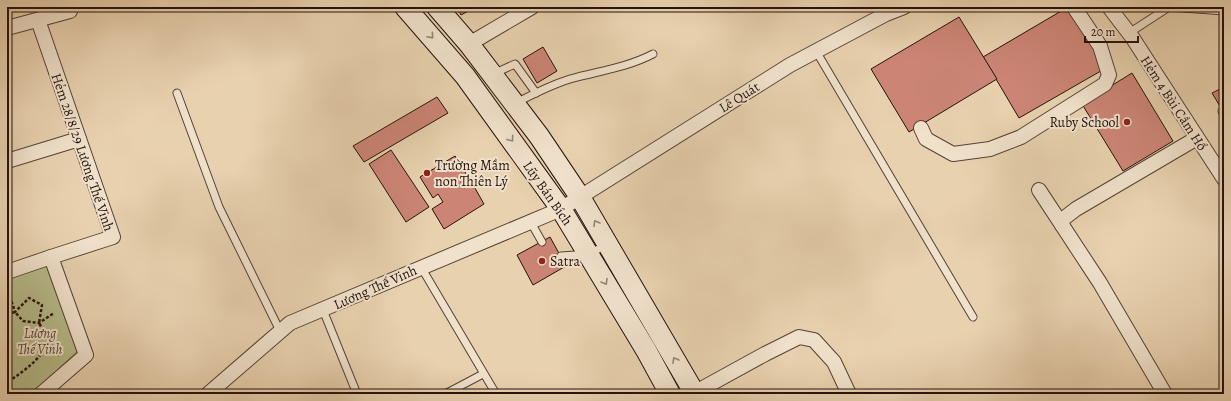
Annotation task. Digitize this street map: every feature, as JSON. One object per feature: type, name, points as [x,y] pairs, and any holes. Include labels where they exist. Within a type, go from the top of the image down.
[{"type":"main road","name":"Lũy Bán Bích","points":[[405,7],[465,76],[561,209],[589,254],[670,394]]},
{"type":"main road","name":"Lũy Bán Bích","points":[[436,7],[469,44],[539,136],[580,197],[694,394]]},
{"type":"street","points":[[469,44],[532,7]]},
{"type":"street","name":"Lê Quát","points":[[561,209],[790,65],[886,14],[904,7]]},
{"type":"street","points":[[921,128],[926,139],[953,154],[990,149],[1021,137],[1104,84],[1109,75],[1100,46],[1074,7]]},
{"type":"street","name":"Hẻm 4 Bùi Cầm Hổ","points":[[1109,7],[1129,33],[1224,179]]},
{"type":"street","points":[[7,28],[70,11]]},
{"type":"street","name":"Hẻm 28/8/29 Lương Thế Vinh","points":[[38,20],[112,237],[51,258]]},
{"type":"street","points":[[1062,225],[1063,219],[1076,209],[1197,138]]},
{"type":"street","points":[[7,161],[79,139]]},
{"type":"street","points":[[1039,190],[1100,283],[1165,394]]},
{"type":"street","name":"Lương Thế Vinh","points":[[208,394],[290,322],[323,310],[420,266],[561,209]]},
{"type":"street","points":[[7,272],[51,258],[86,355],[41,394]]},
{"type":"street","points":[[694,394],[765,354],[799,337],[814,340],[834,362],[849,394]]},
{"type":"lane","points":[[1129,33],[1169,7],[1224,11]]},
{"type":"lane","points":[[816,51],[973,317]]},
{"type":"lane","points":[[514,104],[536,93],[571,79],[616,69],[653,54]]},
{"type":"lane","points":[[492,75],[515,64],[536,93]]},
{"type":"lane","points":[[177,93],[219,207],[280,331]]},
{"type":"lane","points":[[530,221],[542,242]]},
{"type":"lane","points":[[561,256],[589,254],[608,244]]},
{"type":"lane","points":[[420,266],[496,394]]},
{"type":"lane","points":[[323,310],[357,394]]},
{"type":"lane","points":[[445,394],[483,374]]},
{"type":"path","points":[[7,287],[15,312],[23,321],[39,323],[60,309]]},
{"type":"path","points":[[7,314],[15,312],[29,298],[42,305],[39,323],[49,341],[63,360]]},
{"type":"path","points":[[7,383],[31,366],[44,351],[49,341]]},
{"type":"green space","name":"Lương Thế Vinh","points":[[46,260],[79,350],[31,394],[7,394],[7,275]]},
{"type":"building","points":[[457,7],[476,7],[461,15]]},
{"type":"building","points":[[1068,7],[1106,68],[1019,118],[983,57]]},
{"type":"building","points":[[959,17],[997,79],[909,132],[871,69]]},
{"type":"building","points":[[543,47],[557,71],[537,83],[523,59]]},
{"type":"building","name":"Ruby School","points":[[1132,73],[1173,141],[1123,171],[1082,104]]},
{"type":"building","points":[[1224,87],[1224,113],[1212,93]]},
{"type":"building","points":[[437,97],[448,113],[364,162],[353,146]]},
{"type":"building","points":[[391,150],[429,207],[406,222],[369,164]]},
{"type":"building","points":[[455,156],[468,177],[461,182],[464,188],[472,183],[484,204],[444,229],[432,209],[443,202],[438,194],[433,198],[420,177]]},
{"type":"building","name":"Satra","points":[[550,237],[566,266],[533,285],[517,255]]},
{"type":"place","name":"Ruby School","points":[[1127,122]]},
{"type":"place","name":"Trường Mầm non Thiên Lý","points":[[427,173]]},
{"type":"place","name":"Satra","points":[[542,261]]}]
